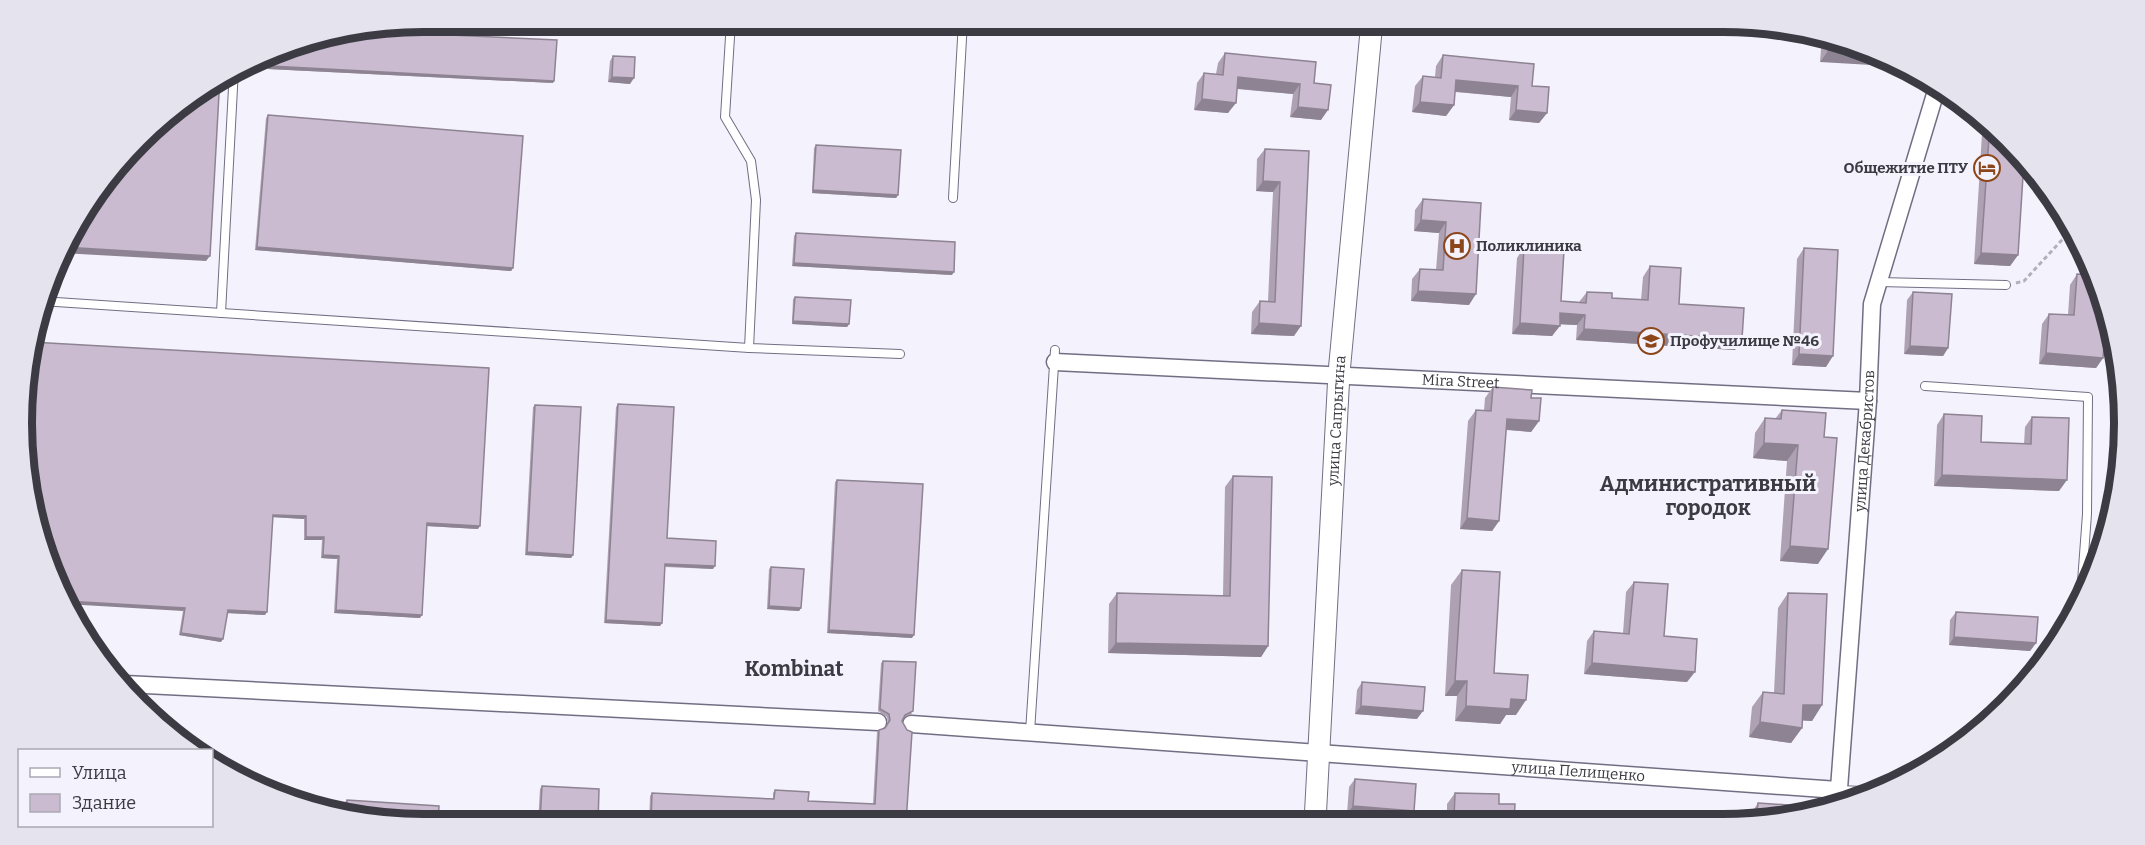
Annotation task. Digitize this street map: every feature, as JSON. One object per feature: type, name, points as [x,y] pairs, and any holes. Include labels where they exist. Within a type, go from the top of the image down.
[{"type":"street","name":"улица Сапрыгина","points":[[1315,814],[1339,374],[1371,32]]},
{"type":"street","name":"улица Декабристов","points":[[1838,796],[1868,401],[1872,304],[1934,94]]},
{"type":"street","name":"Mira Street","points":[[1055,356],[1339,374],[1868,401]]},
{"type":"street","points":[[133,684],[878,722]]},
{"type":"street","name":"улица Пелищенко","points":[[911,724],[1318,753],[1838,796]]},
{"type":"lane","points":[[730,32],[725,117],[751,161],[756,200],[749,348]]},
{"type":"lane","points":[[953,198],[962,32]]},
{"type":"lane","points":[[221,313],[233,81]]},
{"type":"lane","points":[[1879,282],[2006,285]]},
{"type":"lane","points":[[51,302],[749,348],[900,354]]},
{"type":"lane","points":[[1030,732],[1055,356]]},
{"type":"lane","points":[[1925,386],[2088,397],[2087,514],[2083,575]]},
{"type":"path","points":[[2006,285],[2024,281],[2066,236]]},
{"type":"building","points":[[393,32],[557,40],[554,81],[270,66],[273,61],[321,45]]},
{"type":"building","points":[[1828,46],[1849,52],[1828,51]]},
{"type":"building","points":[[1225,53],[1316,62],[1314,83],[1331,85],[1328,110],[1298,107],[1300,84],[1238,77],[1236,103],[1202,99],[1204,73],[1223,75]]},
{"type":"building","points":[[1443,55],[1534,64],[1532,86],[1549,87],[1547,113],[1516,110],[1518,86],[1456,80],[1454,105],[1420,102],[1423,76],[1441,78]]},
{"type":"building","points":[[613,56],[635,57],[634,78],[612,77]]},
{"type":"building","points":[[219,89],[210,256],[73,248],[97,205],[112,184],[146,146],[184,112]]},
{"type":"building","points":[[268,115],[523,136],[513,268],[257,247]]},
{"type":"building","points":[[1989,137],[2023,173],[2018,255],[1981,253]]},
{"type":"building","points":[[816,145],[901,150],[898,195],[813,190]]},
{"type":"building","points":[[1265,149],[1309,151],[1301,326],[1259,323],[1260,301],[1275,302],[1280,182],[1263,181]]},
{"type":"building","points":[[1423,199],[1481,203],[1476,294],[1418,291],[1420,269],[1443,270],[1446,222],[1421,220]]},
{"type":"building","points":[[796,233],[955,242],[954,272],[794,263]]},
{"type":"building","points":[[1524,247],[1564,250],[1561,301],[1586,303],[1587,292],[1612,293],[1612,298],[1648,300],[1650,266],[1681,268],[1679,304],[1744,308],[1742,339],[1584,329],[1585,315],[1560,313],[1560,326],[1520,323]]},
{"type":"building","points":[[1804,248],[1838,250],[1833,356],[1799,354]]},
{"type":"building","points":[[2077,274],[2085,274],[2104,340],[2103,358],[2046,353],[2049,314],[2074,315]]},
{"type":"building","points":[[1913,292],[1952,294],[1948,348],[1910,346]]},
{"type":"building","points":[[795,297],[851,300],[849,324],[793,321]]},
{"type":"building","points":[[40,343],[489,368],[480,526],[427,523],[422,615],[336,610],[339,556],[323,555],[324,537],[306,537],[306,516],[273,515],[267,612],[228,610],[223,639],[181,633],[185,608],[75,602],[52,548],[35,474],[32,448],[32,397]]},
{"type":"building","points":[[1493,387],[1532,390],[1531,398],[1541,398],[1539,421],[1507,419],[1499,521],[1467,518],[1476,410],[1491,411]]},
{"type":"building","points":[[618,404],[674,407],[667,538],[716,541],[715,566],[665,564],[662,623],[606,620]]},
{"type":"building","points":[[535,405],[581,407],[573,555],[527,552]]},
{"type":"building","points":[[1782,410],[1826,413],[1824,437],[1837,438],[1828,549],[1790,546],[1798,445],[1764,443],[1765,418],[1781,419]]},
{"type":"building","points":[[1944,414],[1982,416],[1981,442],[2031,444],[2032,417],[2069,418],[2067,480],[1942,475]]},
{"type":"building","points":[[1233,476],[1272,477],[1268,646],[1116,643],[1117,593],[1230,596]]},
{"type":"building","points":[[837,480],[923,484],[914,635],[829,630]]},
{"type":"building","points":[[771,567],[804,569],[801,608],[769,606]]},
{"type":"building","points":[[1462,570],[1500,572],[1494,673],[1528,675],[1526,700],[1511,699],[1510,709],[1466,706],[1467,681],[1455,681]]},
{"type":"building","points":[[1634,582],[1668,584],[1664,636],[1697,639],[1695,672],[1592,663],[1594,631],[1629,634]]},
{"type":"building","points":[[1788,593],[1827,594],[1822,705],[1803,705],[1802,728],[1760,722],[1763,692],[1784,694]]},
{"type":"building","points":[[1956,612],[2038,617],[2036,643],[1954,637]]},
{"type":"building","points":[[883,661],[916,662],[913,711],[905,715],[902,721],[907,730],[912,732],[907,814],[651,814],[652,793],[774,799],[775,790],[809,792],[808,801],[875,804],[879,730],[885,728],[890,720],[889,714],[880,709]]},
{"type":"building","points":[[1362,682],[1425,687],[1423,711],[1361,706]]},
{"type":"building","points":[[1355,779],[1416,784],[1414,811],[1353,806]]},
{"type":"building","points":[[542,786],[599,789],[598,814],[540,814]]},
{"type":"building","points":[[1455,793],[1499,794],[1499,804],[1515,804],[1514,814],[1454,814]]},
{"type":"building","points":[[347,800],[439,806],[439,814],[397,813],[346,806]]},
{"type":"building","points":[[1758,803],[1800,806],[1774,810],[1757,812]]},
{"type":"place","name":"Общежитие ПТУ","points":[[1987,168]]},
{"type":"place","name":"Поликлиника","points":[[1457,246]]},
{"type":"place","name":"Профучилище №46","points":[[1651,341]]},
{"type":"district","name":"Административный городок","points":[[1708,496]]},
{"type":"district","name":"Kombinat","points":[[794,669]]}]
